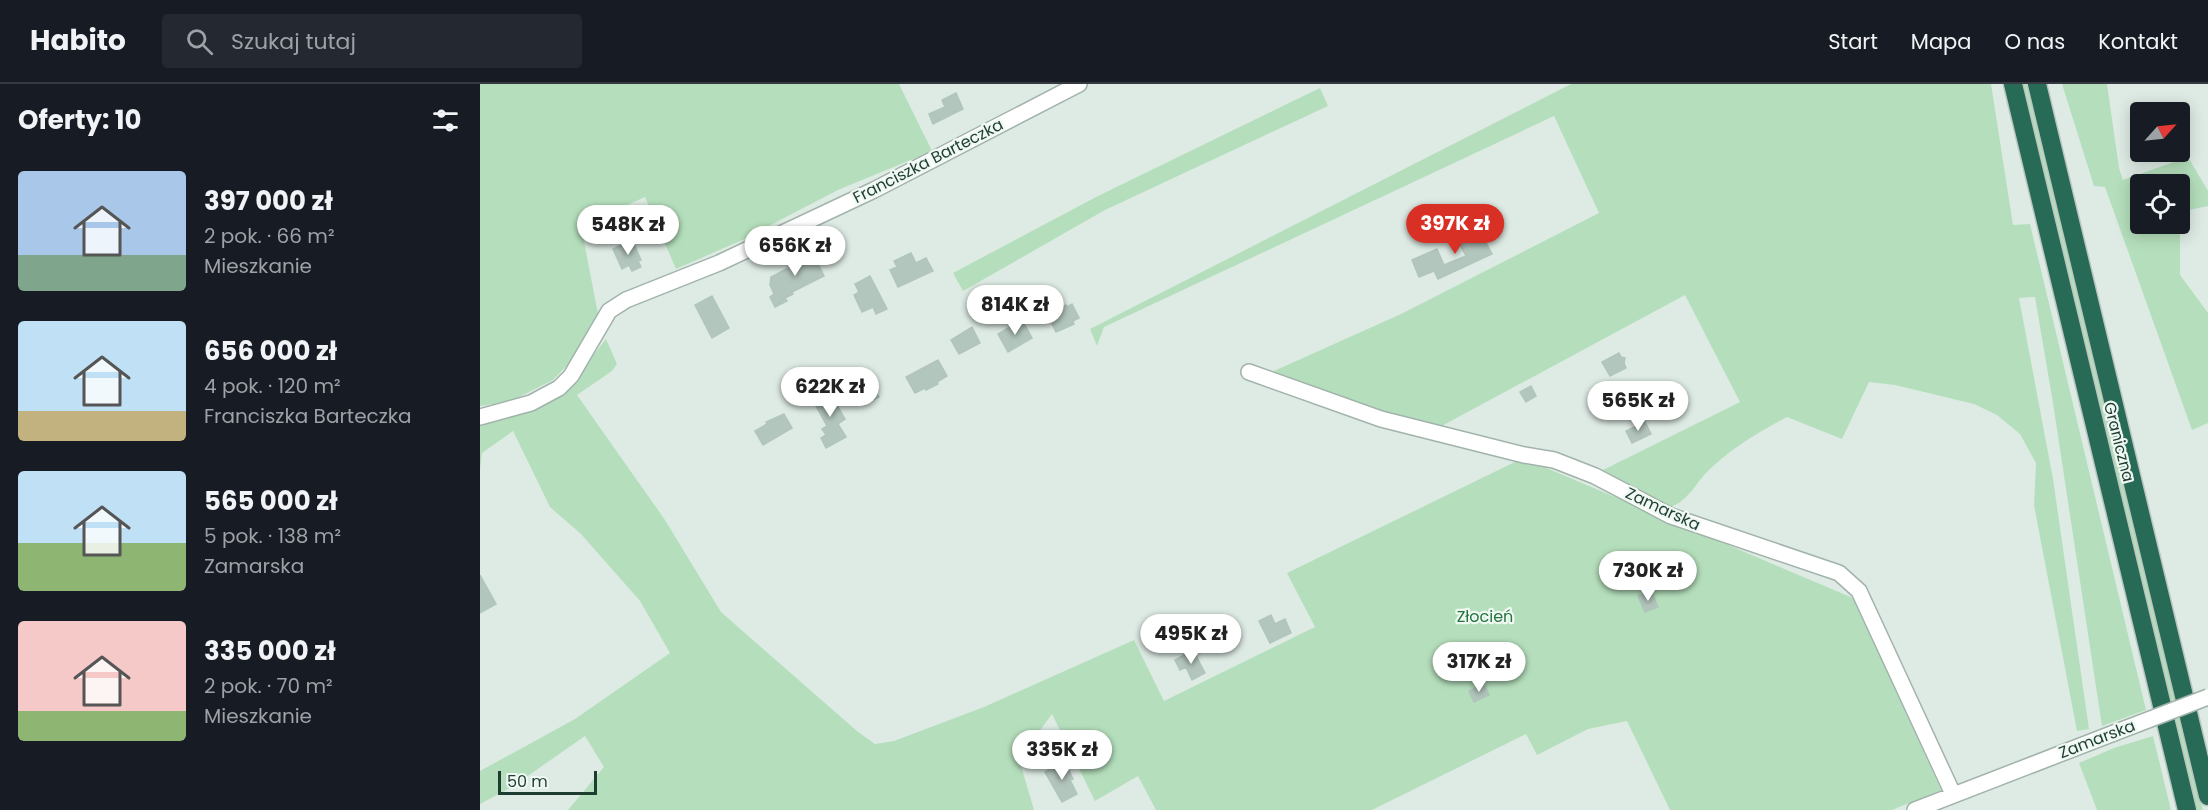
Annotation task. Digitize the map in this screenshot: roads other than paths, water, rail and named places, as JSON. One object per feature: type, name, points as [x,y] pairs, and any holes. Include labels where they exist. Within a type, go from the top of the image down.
[{"type":"highway","name":"Graniczna","points":[[2013,84],[2187,810]]},
{"type":"highway","name":"Graniczna","points":[[2037,84],[2208,796]]},
{"type":"street","name":"Franciszka Barteczka","points":[[480,417],[531,404],[559,388],[571,376],[609,311],[626,300],[719,262],[874,190],[1079,84]]},
{"type":"street","name":"Zamarska","points":[[1249,372],[1382,419],[1524,455],[1554,460],[1595,476],[1671,516],[1839,573],[1859,591],[1953,794]]},
{"type":"street","name":"Zamarska","points":[[1915,810],[2208,697]]},
{"type":"park label","name":"Złocień","points":[[1485,616]]}]
